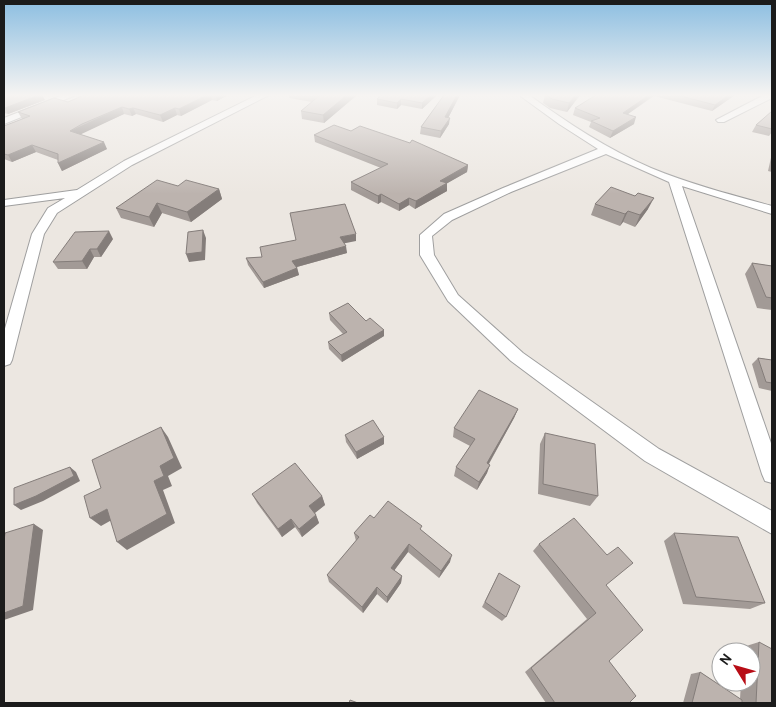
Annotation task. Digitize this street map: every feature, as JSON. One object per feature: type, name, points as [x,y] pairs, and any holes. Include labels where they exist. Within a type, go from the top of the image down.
[{"type":"street","points":[[4,360],[38,234],[52,212],[81,192],[137,159],[196,128]]},
{"type":"street","points":[[570,128],[606,150],[674,180],[772,210]]},
{"type":"street","points":[[606,150],[507,190],[448,217],[426,235],[427,255],[453,298],[517,357],[652,456],[772,523]]},
{"type":"street","points":[[674,180],[772,474]]},
{"type":"street","points":[[4,204],[81,192]]},
{"type":"building","points":[[4,128],[75,128],[70,131],[104,142],[58,163],[58,154],[32,145],[8,155],[4,154]]},
{"type":"building","points":[[328,128],[342,128],[351,131],[356,128],[366,128],[410,143],[412,140],[468,165],[440,181],[447,183],[416,201],[409,198],[399,204],[381,194],[378,196],[351,182],[388,164],[314,135]]},
{"type":"building","points":[[426,128],[443,128],[441,131]]},
{"type":"building","points":[[606,128],[618,128],[613,131]]},
{"type":"building","points":[[157,180],[178,186],[186,180],[219,189],[187,212],[157,203],[149,217],[116,208]]},
{"type":"building","points":[[611,187],[635,196],[638,193],[654,198],[640,215],[628,211],[625,214],[595,204]]},
{"type":"building","points":[[345,204],[356,234],[340,237],[346,246],[292,261],[297,268],[263,282],[246,258],[262,257],[260,247],[296,240],[290,213]]},
{"type":"building","points":[[203,230],[202,252],[186,254],[188,232]]},
{"type":"building","points":[[109,231],[97,249],[90,249],[82,261],[53,262],[75,232]]},
{"type":"building","points":[[752,263],[772,266],[772,298],[766,297]]},
{"type":"building","points":[[348,303],[366,321],[370,318],[384,330],[341,355],[328,342],[347,332],[329,313]]},
{"type":"building","points":[[758,358],[772,360],[772,383],[766,382]]},
{"type":"building","points":[[479,390],[518,409],[487,463],[490,465],[479,482],[456,467],[475,439],[454,428]]},
{"type":"building","points":[[373,420],[384,437],[356,452],[345,435]]},
{"type":"building","points":[[161,427],[174,458],[160,466],[164,476],[154,481],[167,514],[117,542],[107,509],[90,518],[84,496],[101,488],[92,460]]},
{"type":"building","points":[[545,433],[595,444],[598,496],[543,484]]},
{"type":"building","points":[[295,463],[322,496],[309,506],[316,515],[299,529],[291,519],[278,529],[252,494]]},
{"type":"building","points":[[70,467],[74,476],[14,505],[14,488]]},
{"type":"building","points":[[388,501],[422,526],[420,529],[452,555],[441,571],[409,544],[391,568],[402,576],[387,597],[377,587],[362,607],[327,575],[359,537],[354,533],[370,515],[374,518]]},
{"type":"building","points":[[574,518],[607,555],[618,547],[633,563],[606,585],[643,630],[609,661],[636,696],[629,703],[555,703],[531,668],[596,613],[539,544]]},
{"type":"building","points":[[34,524],[23,606],[4,613],[5,533]]},
{"type":"building","points":[[674,533],[738,537],[765,603],[696,597]]},
{"type":"building","points":[[499,573],[520,586],[506,617],[485,602]]},
{"type":"building","points":[[761,643],[772,649],[772,703],[756,703],[757,692],[761,692]]},
{"type":"building","points":[[700,672],[711,679],[711,692],[730,692],[742,700],[742,703],[692,703]]}]
